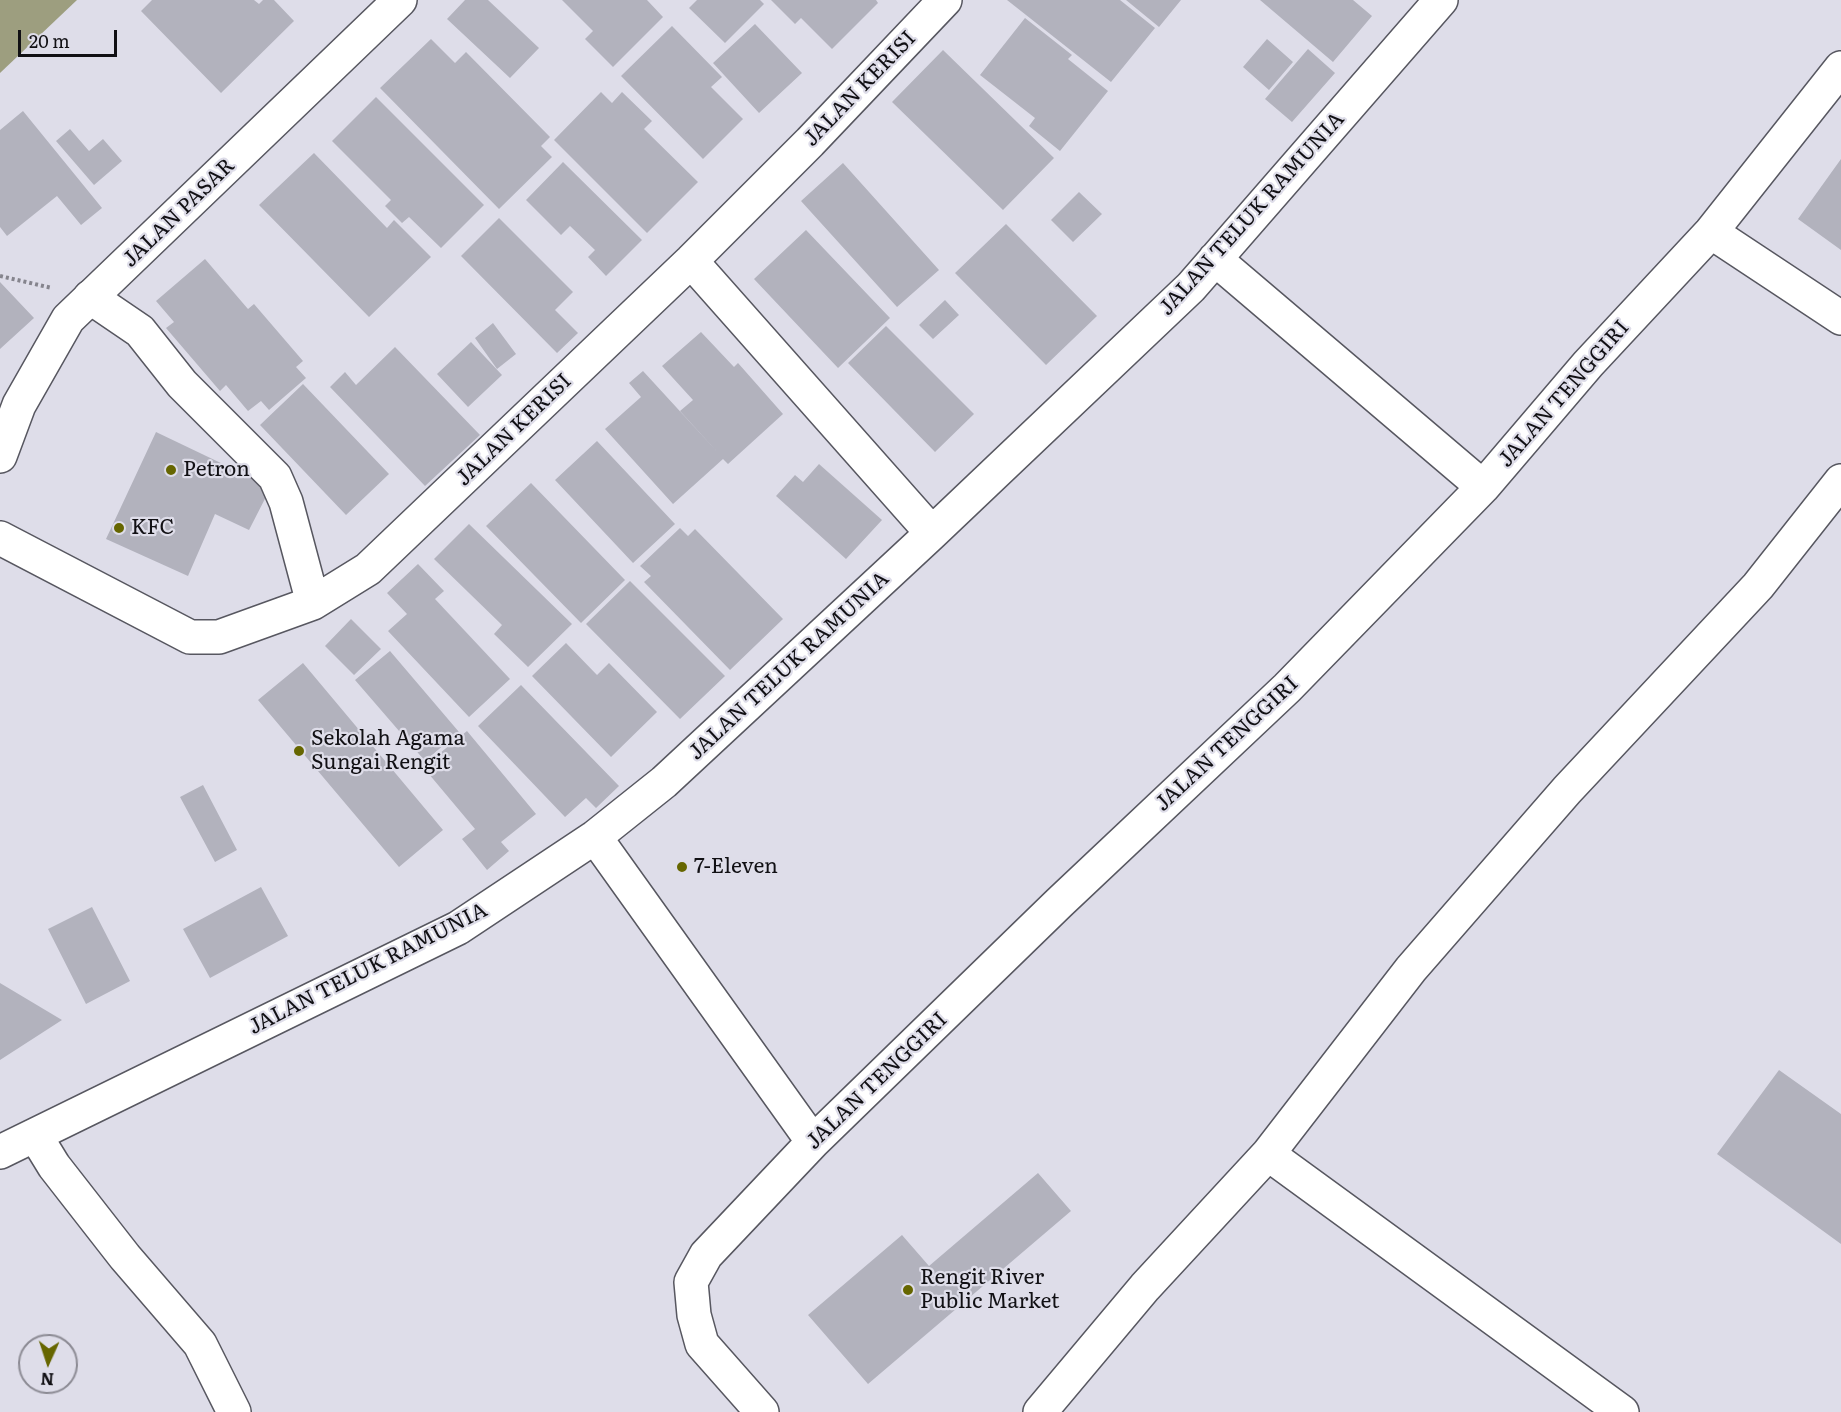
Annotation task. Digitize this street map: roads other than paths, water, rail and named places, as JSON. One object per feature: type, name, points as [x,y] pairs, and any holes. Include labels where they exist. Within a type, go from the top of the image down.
[{"type":"street","name":"JALAN PASAR","points":[[0,456],[19,405],[68,319],[400,0]]},
{"type":"street","name":"JALAN TELUK RAMUNIA","points":[[0,1152],[458,928],[595,837],[664,782],[932,533],[1191,287],[1441,0]]},
{"type":"street","name":"JALAN KERISI","points":[[0,538],[190,637],[219,637],[313,603],[368,569],[691,261],[810,142],[933,5]]},
{"type":"street","name":"JALAN TENGGIRI","points":[[762,1412],[702,1344],[694,1315],[691,1282],[706,1255],[813,1142],[1059,903],[1287,688],[1483,487],[1588,364],[1711,232],[1841,68]]},
{"type":"street","points":[[1711,232],[1841,318]]},
{"type":"street","points":[[1215,259],[1483,487]]},
{"type":"street","points":[[691,261],[932,533]]},
{"type":"street","points":[[90,297],[140,331],[182,384],[275,477],[286,502],[313,603]]},
{"type":"street","points":[[1040,1412],[1145,1287],[1268,1154],[1411,969],[1567,790],[1758,586],[1841,481]]},
{"type":"street","points":[[595,837],[813,1142]]},
{"type":"street","points":[[35,1135],[54,1166],[125,1257],[200,1344],[234,1412]]},
{"type":"street","points":[[1268,1154],[1622,1412]]},
{"type":"place","name":"Petron","points":[[171,470]]},
{"type":"place","name":"KFC","points":[[119,528]]},
{"type":"place","name":"Sekolah Agama Sungai Rengit","points":[[299,751]]},
{"type":"place","name":"7-Eleven","points":[[682,867]]},
{"type":"place","name":"Rengit River Public Market","points":[[908,1290]]}]
